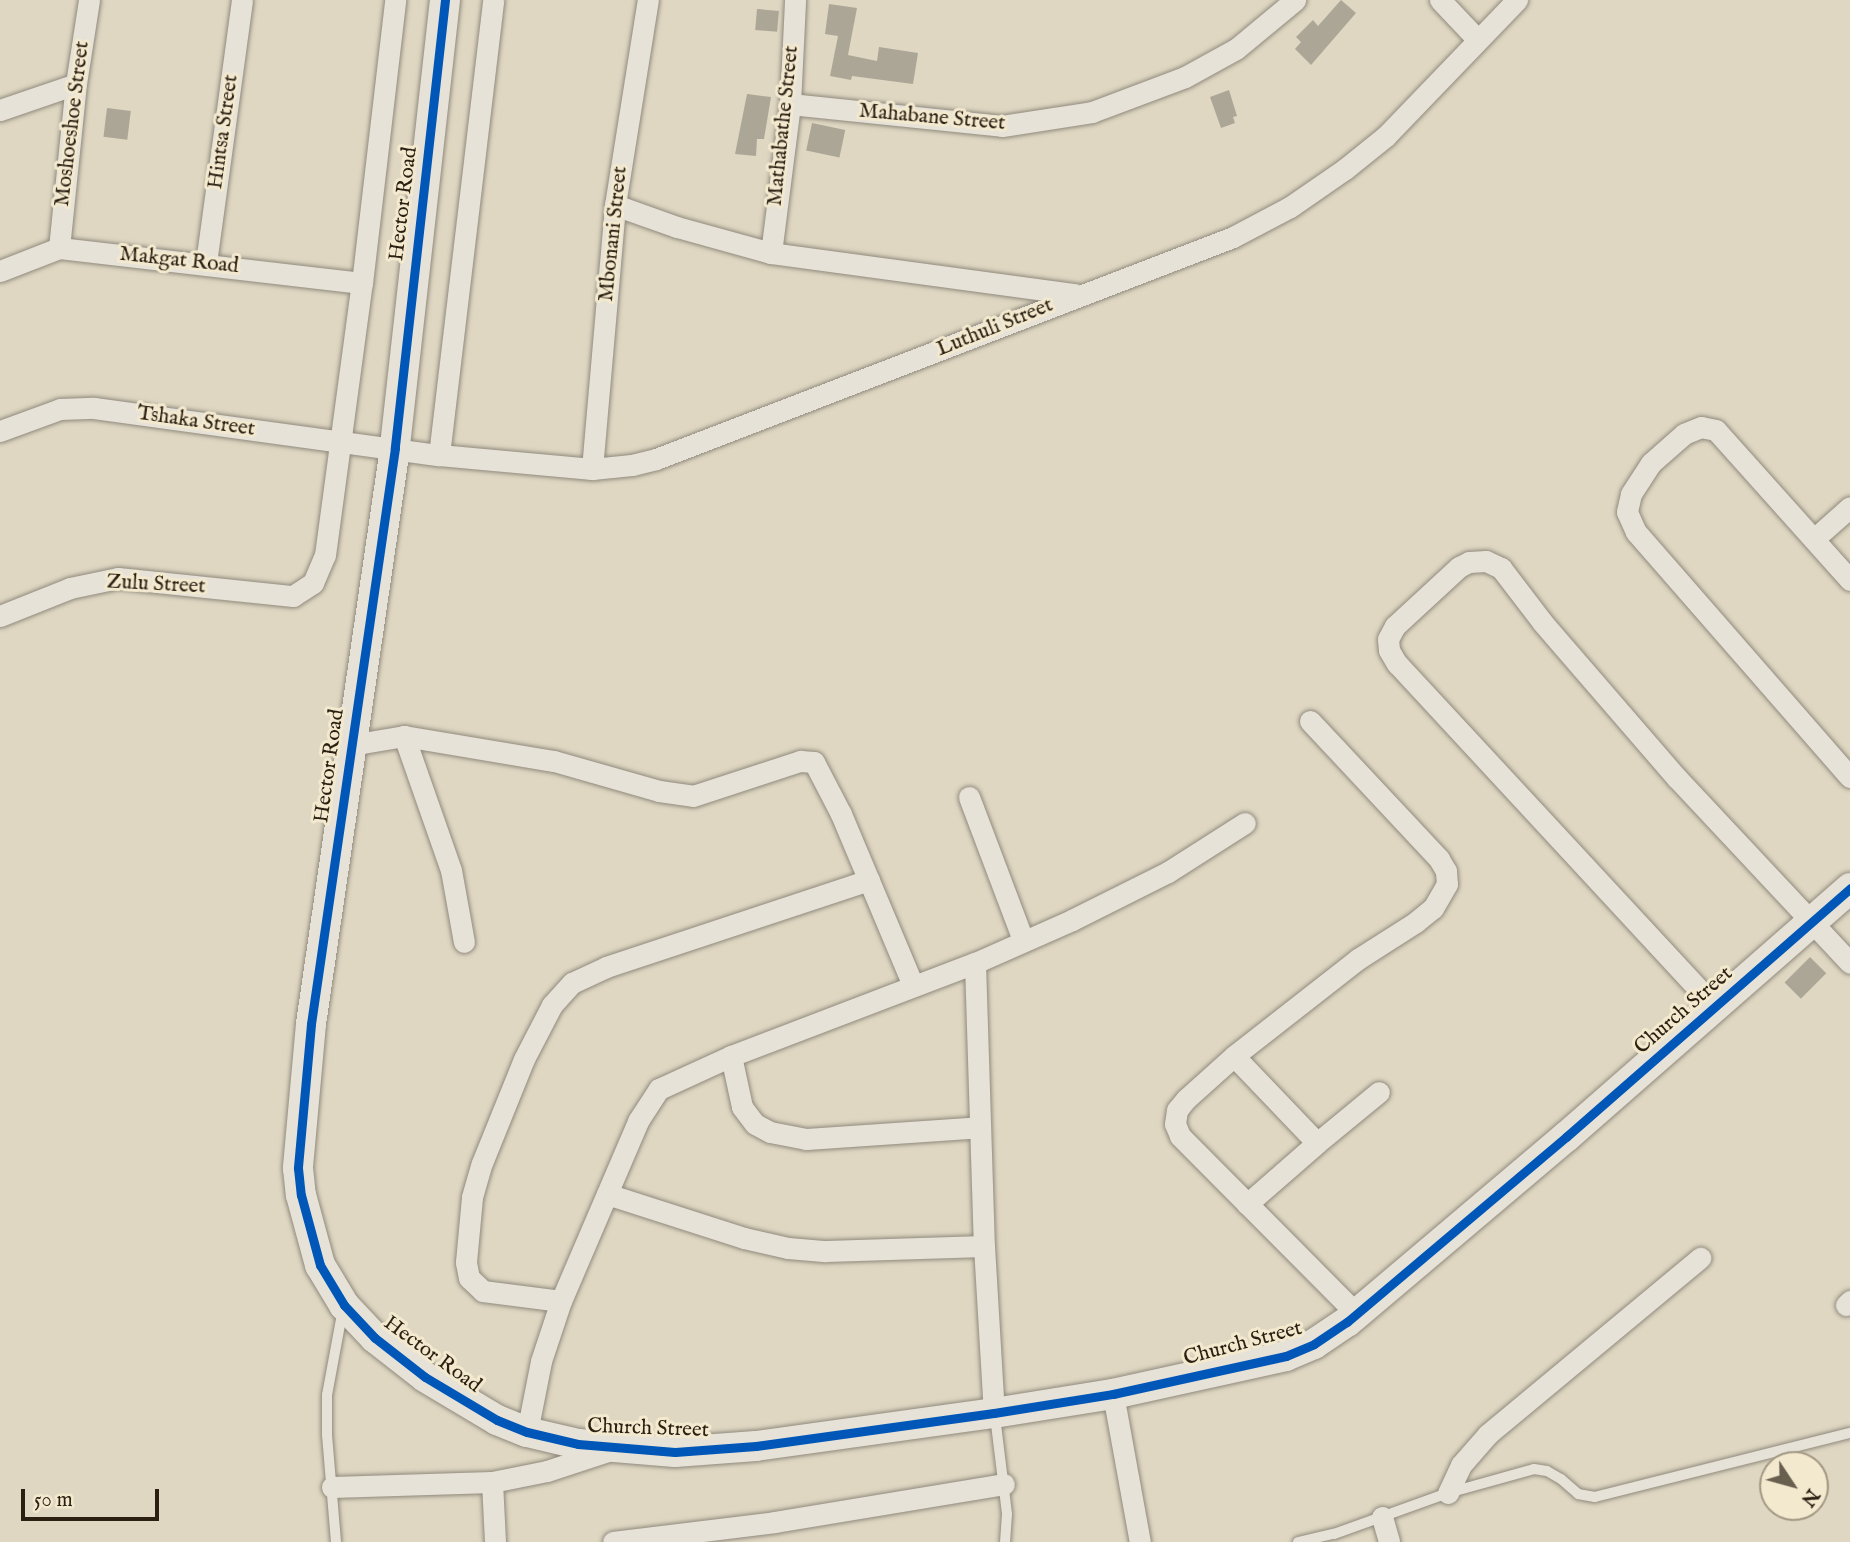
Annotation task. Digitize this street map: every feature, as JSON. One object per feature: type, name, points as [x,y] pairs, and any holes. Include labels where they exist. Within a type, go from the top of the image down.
[{"type":"street","name":"Moshoeshoe Street","points":[[59,248],[76,84],[89,0]]},
{"type":"street","name":"Hintsa Street","points":[[206,263],[243,0]]},
{"type":"street","name":"Hector Road","points":[[313,583],[325,555],[338,441],[362,283],[395,0]]},
{"type":"street","name":"Hector Road","points":[[445,0],[395,448],[311,1024],[298,1168],[307,1220],[320,1265],[344,1305],[375,1338],[425,1377],[497,1420],[527,1432]]},
{"type":"street","points":[[439,455],[493,0]]},
{"type":"street","name":"Mbonani Street","points":[[592,469],[615,205],[648,0]]},
{"type":"street","name":"Mathabathe Street","points":[[771,253],[790,104],[795,0]]},
{"type":"street","name":"Mahabane Street","points":[[790,104],[1002,126],[1092,112],[1185,77],[1206,66],[1236,49],[1295,0]]},
{"type":"street","points":[[1440,0],[1478,39]]},
{"type":"street","name":"Luthuli Street","points":[[395,448],[439,455],[592,469],[632,465],[656,459],[1233,237],[1290,207],[1345,169],[1386,136],[1517,0]]},
{"type":"street","points":[[0,110],[76,84]]},
{"type":"street","points":[[615,205],[677,227],[771,253],[1077,295]]},
{"type":"street","name":"Makgat Road","points":[[0,271],[59,248],[362,283]]},
{"type":"street","name":"Tshaka Street","points":[[0,431],[60,409],[93,408],[395,448]]},
{"type":"street","points":[[1850,580],[1723,435],[1708,427],[1684,434],[1651,463],[1635,484],[1628,502],[1628,519],[1636,532],[1850,777]]},
{"type":"street","points":[[1814,539],[1850,507]]},
{"type":"street","points":[[1716,1008],[1392,656],[1388,645],[1391,632],[1451,573],[1477,561],[1492,563],[1501,568],[1543,623],[1677,778],[1850,963]]},
{"type":"street","name":"Zulu Street","points":[[0,616],[71,588],[118,578],[293,596],[313,583]]},
{"type":"street","points":[[1310,721],[1439,859],[1446,871],[1447,884],[1433,908],[1416,922],[1358,959],[1234,1056],[1186,1099],[1177,1110],[1175,1124],[1181,1136],[1357,1314]]},
{"type":"street","points":[[351,744],[404,736],[554,761],[676,795],[693,796],[807,760],[818,766],[823,776],[913,985]]},
{"type":"street","points":[[404,736],[451,870],[464,942]]},
{"type":"street","points":[[969,797],[1023,940]]},
{"type":"street","points":[[527,1432],[536,1383],[561,1301],[638,1121],[659,1089],[731,1056],[975,962],[1118,898],[1245,823]]},
{"type":"street","points":[[561,1301],[483,1292],[469,1278],[466,1262],[472,1197],[482,1163],[524,1059],[552,1005],[572,983],[606,967],[869,880]]},
{"type":"street","name":"Church Street","points":[[527,1432],[556,1440],[616,1449],[675,1452],[717,1450],[995,1413],[1113,1394],[1286,1356],[1325,1338],[1357,1314],[1716,1008],[1850,888]]},
{"type":"street","points":[[975,962],[984,1246],[995,1413]]},
{"type":"street","points":[[731,1056],[742,1107],[755,1124],[770,1132],[806,1139],[980,1127]]},
{"type":"street","points":[[1234,1056],[1317,1143]]},
{"type":"street","points":[[1247,1204],[1379,1091]]},
{"type":"street","points":[[607,1194],[744,1238],[788,1248],[826,1251],[984,1246]]},
{"type":"street","points":[[1448,1493],[1461,1465],[1488,1434],[1700,1258]]},
{"type":"street","points":[[1113,1394],[1140,1542]]},
{"type":"street","points":[[332,1486],[492,1482],[547,1471],[616,1449]]},
{"type":"street","points":[[492,1482],[495,1542]]},
{"type":"street","points":[[613,1542],[775,1522],[1004,1484]]},
{"type":"street","points":[[1382,1517],[1389,1542]]},
{"type":"lane","points":[[336,1542],[327,1434],[327,1395],[344,1305]]},
{"type":"lane","points":[[995,1413],[1004,1484],[1005,1542]]},
{"type":"lane","points":[[1298,1542],[1382,1517],[1448,1493],[1534,1469],[1547,1471],[1578,1494],[1595,1497],[1850,1433]]},
{"type":"building","points":[[1341,0],[1356,13],[1311,65],[1295,49],[1301,42],[1296,37],[1313,20],[1318,26]]},
{"type":"building","points":[[829,4],[857,8],[848,55],[877,61],[879,47],[918,53],[913,84],[852,76],[851,80],[830,76],[838,36],[825,34]]},
{"type":"building","points":[[757,9],[779,11],[777,32],[755,30]]},
{"type":"building","points":[[1229,90],[1237,116],[1233,117],[1235,123],[1221,128],[1210,97]]},
{"type":"building","points":[[747,94],[771,97],[764,139],[757,139],[756,156],[735,154]]},
{"type":"building","points":[[107,108],[131,111],[127,140],[103,137]]},
{"type":"building","points":[[812,123],[845,130],[839,157],[806,150]]},
{"type":"building","points":[[1810,957],[1826,973],[1801,999],[1785,982]]},
{"type":"cycle path","points":[[445,0],[395,448],[311,1024],[298,1168],[301,1195],[320,1265],[344,1305],[375,1338],[425,1377],[497,1420],[527,1432],[578,1444],[675,1452],[756,1446],[994,1413],[1113,1394],[1286,1356],[1314,1344],[1347,1322],[1566,1137],[1850,888]]}]
